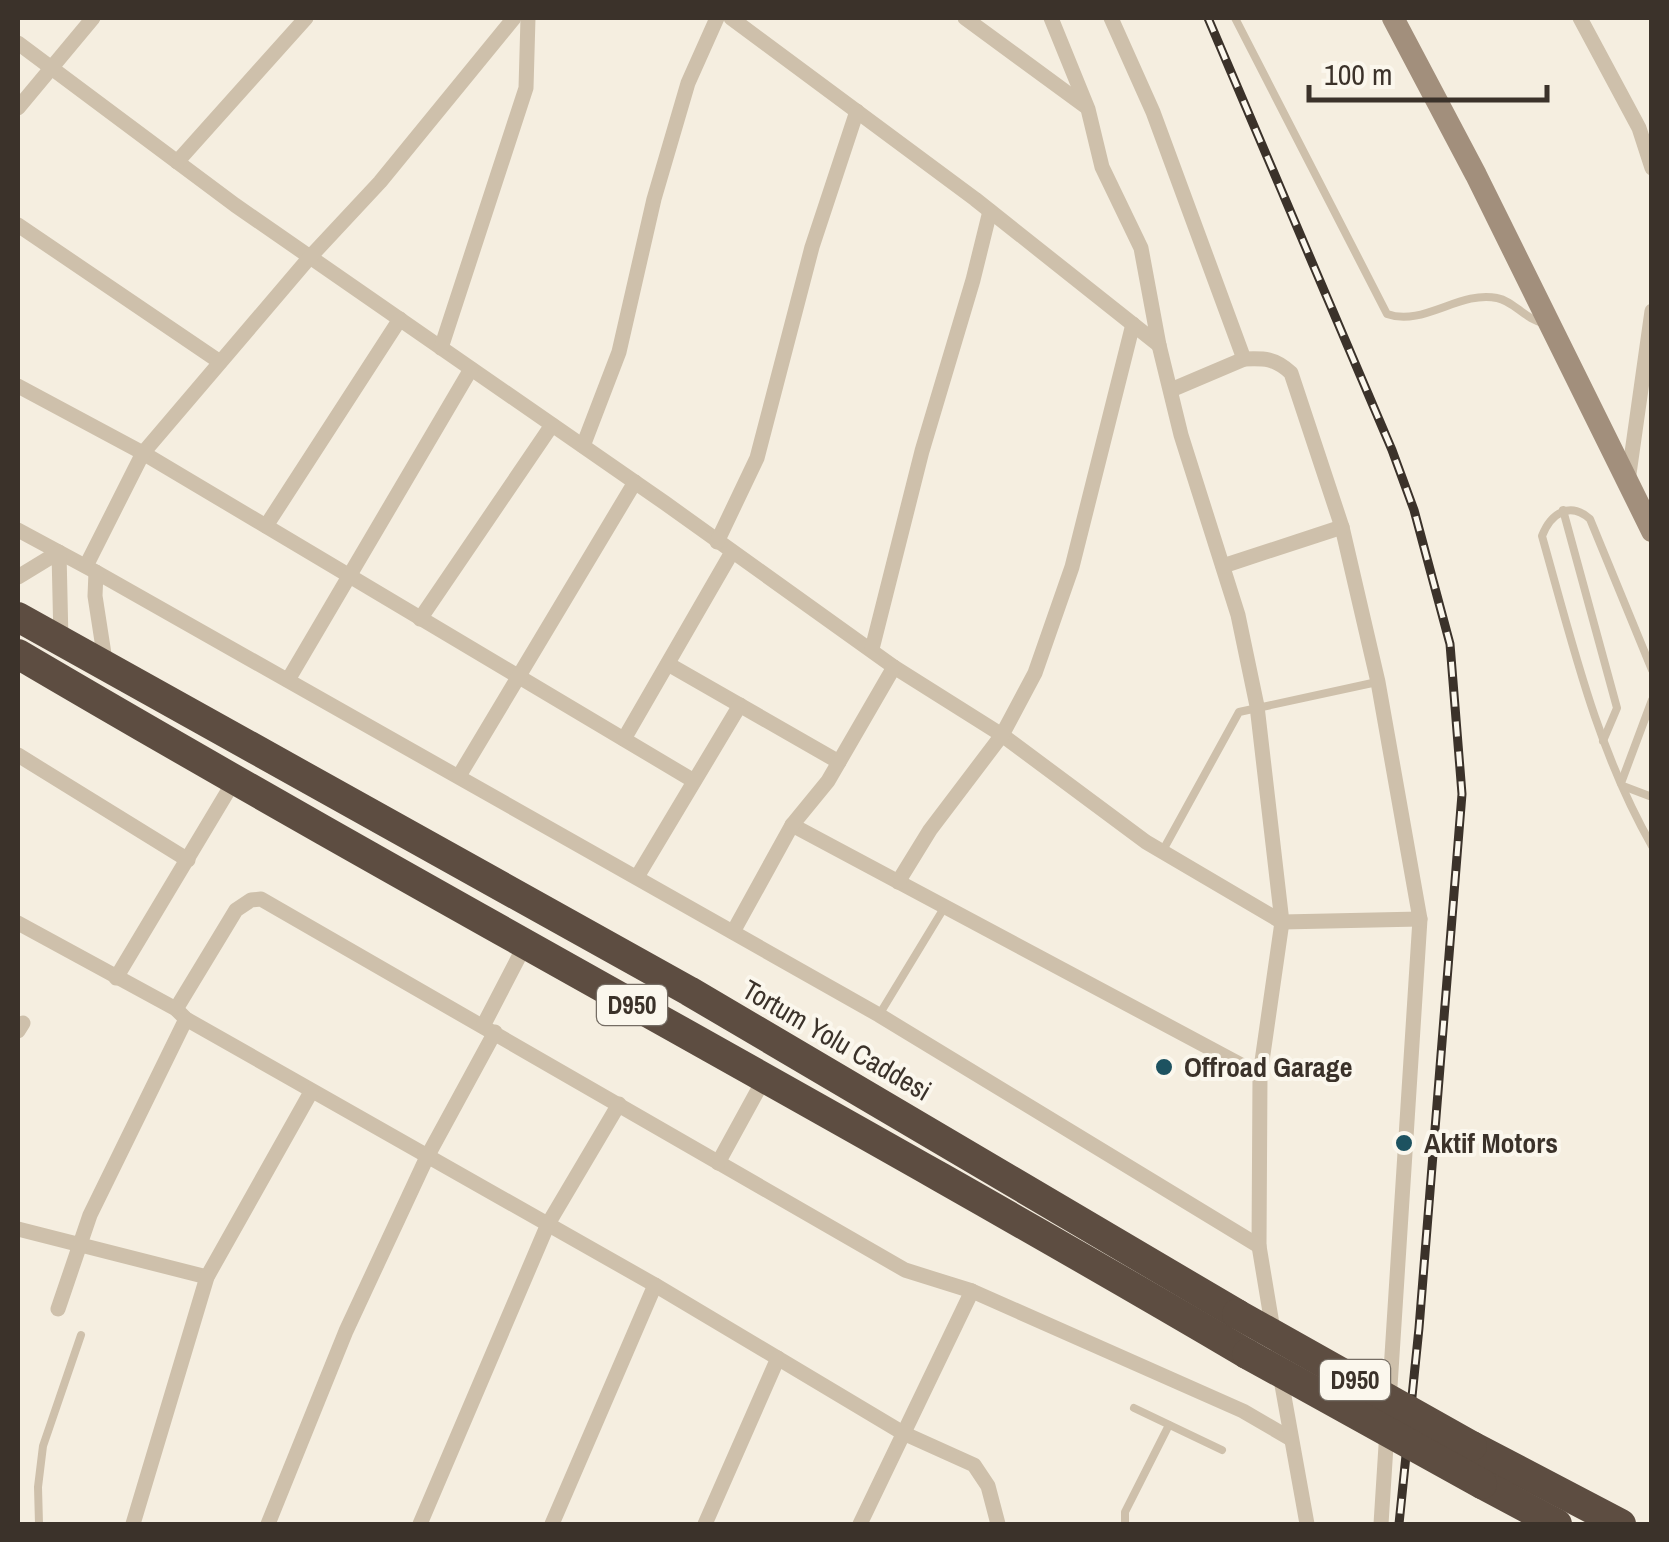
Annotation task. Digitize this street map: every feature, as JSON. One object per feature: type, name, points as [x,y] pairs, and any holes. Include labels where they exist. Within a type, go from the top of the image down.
[{"type":"highway","name":"Tortum Yolu Caddesi","points":[[18,617],[723,1010],[1237,1314],[1620,1524]]},
{"type":"highway","name":"D950","points":[[18,654],[234,782],[1058,1243],[1247,1354],[1557,1524]]},
{"type":"street","points":[[18,108],[93,18]]},
{"type":"street","points":[[176,162],[306,18]]},
{"type":"street","points":[[89,696],[106,666],[91,569],[144,453],[310,257],[380,182],[514,18]]},
{"type":"street","points":[[441,348],[526,88],[528,18]]},
{"type":"street","points":[[583,446],[619,352],[654,198],[688,83],[717,18]]},
{"type":"street","points":[[730,18],[990,211],[1159,345]]},
{"type":"street","points":[[964,18],[1088,109]]},
{"type":"street","points":[[1051,18],[1088,109],[1102,167],[1141,248],[1181,435],[1238,615],[1257,706],[1282,922],[1260,1074],[1260,1246],[1307,1524]]},
{"type":"street","points":[[1111,18],[1154,112],[1244,359]]},
{"type":"street","points":[[1393,18],[1652,530]]},
{"type":"street","points":[[1580,18],[1639,128],[1652,168]]},
{"type":"street","points":[[18,44],[310,257],[894,667],[1002,736],[1162,852],[1282,922],[1420,918]]},
{"type":"street","points":[[717,542],[757,458],[812,247],[857,112]]},
{"type":"street","points":[[1639,128],[1652,116]]},
{"type":"street","points":[[872,649],[922,450],[990,211]]},
{"type":"street","points":[[18,225],[220,362]]},
{"type":"street","points":[[1628,481],[1652,311]]},
{"type":"street","points":[[266,526],[400,320]]},
{"type":"street","points":[[898,882],[930,830],[1002,736],[1034,673],[1072,567],[1134,324]]},
{"type":"street","points":[[1171,390],[1244,359],[1279,361],[1290,372],[1342,527],[1378,682],[1420,918],[1381,1524]]},
{"type":"street","points":[[288,680],[471,368]]},
{"type":"street","points":[[18,386],[144,453],[694,781]]},
{"type":"street","points":[[420,619],[552,425]]},
{"type":"street","points":[[459,776],[635,482]]},
{"type":"street","points":[[1223,566],[1342,527]]},
{"type":"street","points":[[18,530],[734,932],[1260,1246]]},
{"type":"street","points":[[18,577],[59,552]]},
{"type":"street","points":[[59,552],[61,641]]},
{"type":"street","points":[[624,740],[732,552]]},
{"type":"street","points":[[668,664],[839,762]]},
{"type":"street","points":[[734,932],[792,825],[828,781],[894,667]]},
{"type":"street","points":[[637,877],[740,705]]},
{"type":"street","points":[[18,756],[188,860]]},
{"type":"street","points":[[116,978],[234,782]]},
{"type":"street","points":[[792,825],[1260,1074]]},
{"type":"street","points":[[58,1309],[90,1214],[181,1014],[236,910],[260,898],[905,1270],[972,1291],[1243,1411],[1291,1439]]},
{"type":"street","points":[[18,923],[655,1285],[903,1434],[974,1466],[988,1486],[998,1524]]},
{"type":"street","points":[[268,1524],[346,1330],[526,945]]},
{"type":"street","points":[[718,1164],[764,1079]]},
{"type":"street","points":[[133,1524],[207,1277],[311,1092]]},
{"type":"street","points":[[420,1524],[548,1224],[619,1104]]},
{"type":"street","points":[[18,1229],[207,1277]]},
{"type":"street","points":[[552,1524],[655,1285]]},
{"type":"street","points":[[860,1524],[972,1291]]},
{"type":"street","points":[[705,1524],[778,1358]]},
{"type":"lane","points":[[1236,18],[1387,314],[1396,318],[1474,299],[1497,298],[1528,320],[1550,324]]},
{"type":"lane","points":[[1563,510],[1617,708],[1603,741]]},
{"type":"lane","points":[[1652,670],[1590,519],[1578,511],[1563,510],[1550,520],[1542,536],[1593,719],[1652,846]]},
{"type":"lane","points":[[1162,852],[1239,712],[1378,682]]},
{"type":"lane","points":[[1621,784],[1652,700]]},
{"type":"lane","points":[[1621,784],[1652,798]]},
{"type":"lane","points":[[879,1016],[945,907]]},
{"type":"lane","points":[[38,1524],[43,1446],[81,1335]]},
{"type":"lane","points":[[1134,1408],[1222,1450]]},
{"type":"lane","points":[[1125,1524],[1125,1512],[1169,1424]]},
{"type":"railway","points":[[1208,18],[1392,450],[1414,510],[1450,644],[1462,794],[1419,1328],[1399,1524]]},
{"type":"place","name":"Offroad Garage","points":[[1164,1067]]},
{"type":"place","name":"Aktif Motors","points":[[1404,1143]]}]
